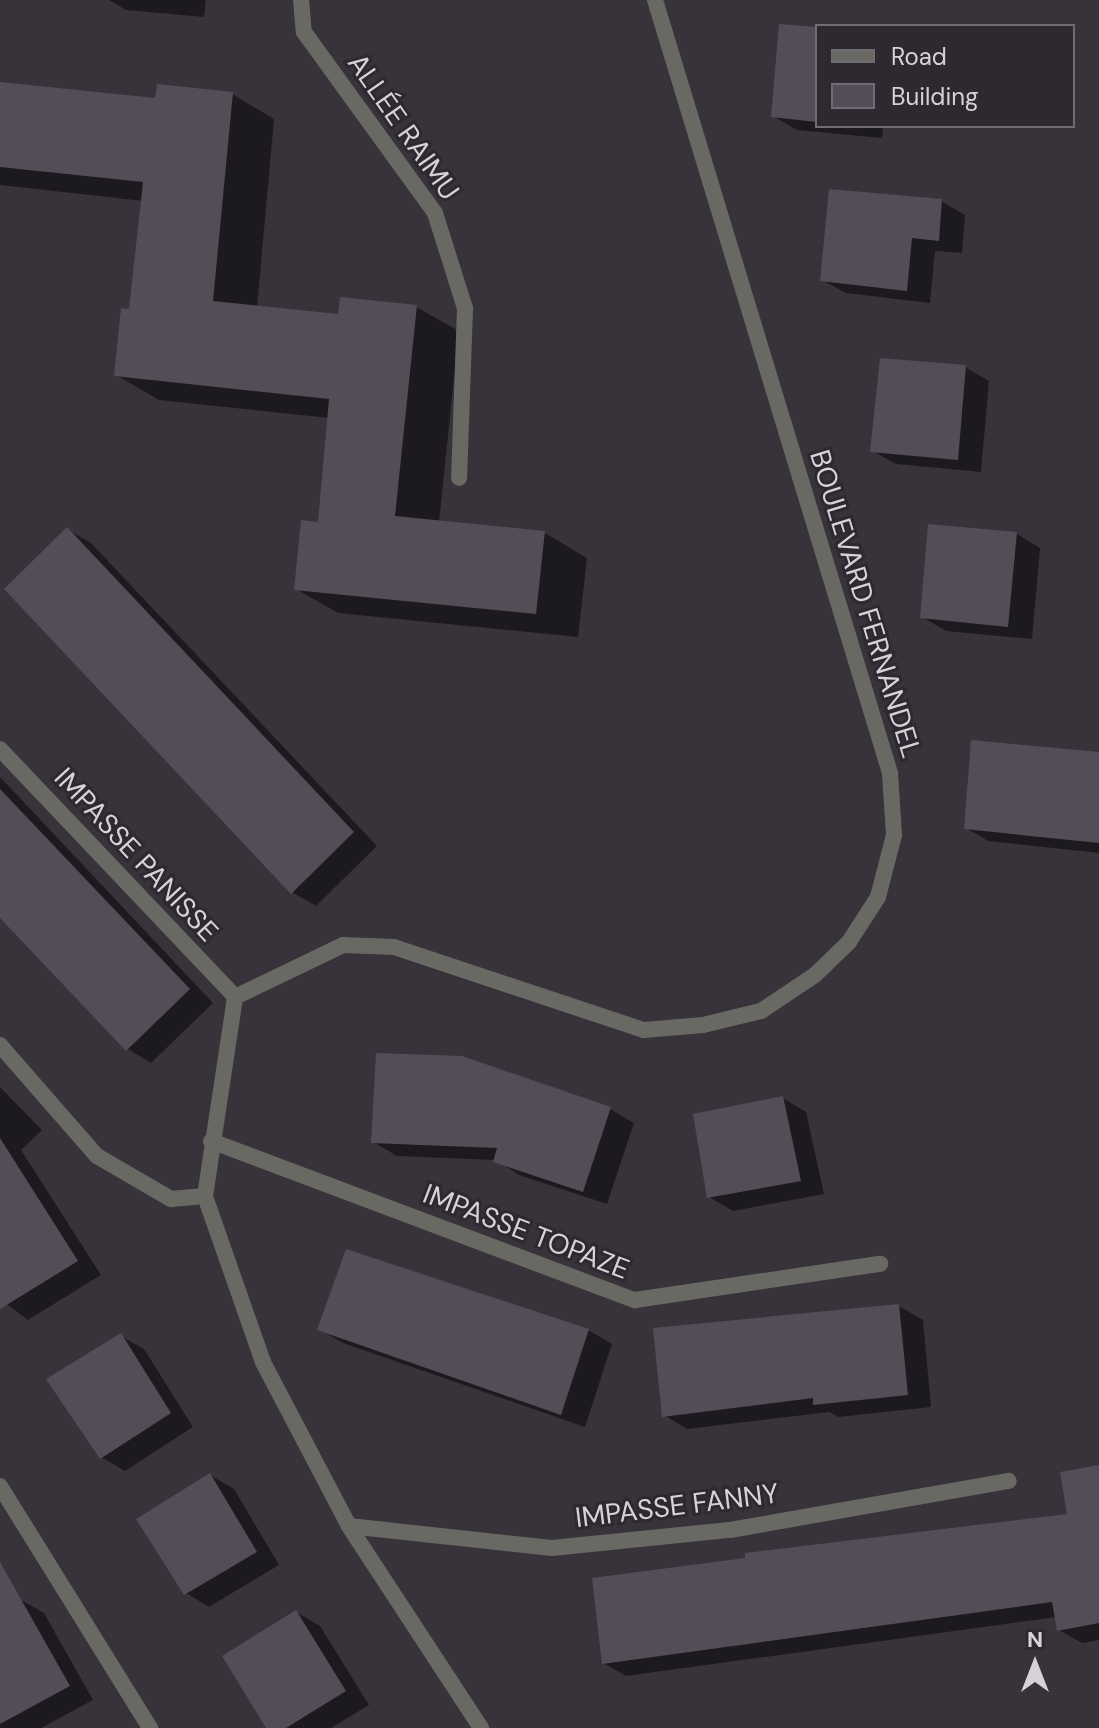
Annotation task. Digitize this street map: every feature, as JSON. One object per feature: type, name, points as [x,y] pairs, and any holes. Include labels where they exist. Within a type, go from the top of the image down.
[{"type":"street","name":"ALLÉE RAIMU","points":[[301,0],[304,32],[435,213],[465,308],[459,478]]},
{"type":"street","name":"BOULEVARD FERNANDEL","points":[[235,997],[343,945],[394,947],[644,1030],[703,1025],[761,1011],[815,975],[849,942],[878,897],[894,835],[890,773],[655,0]]},
{"type":"street","name":"IMPASSE PANISSE","points":[[0,749],[235,997]]},
{"type":"street","points":[[235,997],[205,1196],[263,1362],[349,1526],[481,1728]]},
{"type":"street","points":[[0,1045],[97,1156],[171,1199],[205,1196]]},
{"type":"street","name":"IMPASSE TOPAZE","points":[[211,1141],[635,1300],[880,1264]]},
{"type":"street","name":"IMPASSE FANNY","points":[[349,1526],[552,1548],[730,1530],[1009,1481]]},
{"type":"street","points":[[0,1486],[150,1728]]},
{"type":"building","points":[[779,24],[815,27],[815,122],[771,117]]},
{"type":"building","points":[[0,82],[155,98],[157,84],[233,92],[213,301],[338,314],[340,297],[417,305],[395,516],[545,531],[536,614],[294,590],[301,520],[318,522],[329,399],[114,376],[121,308],[129,309],[143,182],[0,167]]},
{"type":"building","points":[[829,189],[942,199],[939,241],[912,238],[907,291],[820,281]]},
{"type":"building","points":[[880,358],[966,365],[958,460],[870,452]]},
{"type":"building","points":[[928,524],[1017,532],[1008,627],[920,618]]},
{"type":"building","points":[[67,527],[354,832],[291,894],[4,589]]},
{"type":"building","points":[[971,740],[1099,752],[1099,843],[964,829]]},
{"type":"building","points":[[0,789],[190,989],[126,1051],[0,918]]},
{"type":"building","points":[[376,1053],[462,1056],[611,1107],[583,1192],[493,1162],[497,1148],[371,1143]]},
{"type":"building","points":[[783,1096],[801,1181],[707,1198],[693,1114]]},
{"type":"building","points":[[0,1138],[78,1261],[0,1309]]},
{"type":"building","points":[[346,1249],[589,1329],[561,1415],[317,1330]]},
{"type":"building","points":[[899,1304],[908,1395],[813,1405],[813,1398],[662,1417],[653,1328]]},
{"type":"building","points":[[121,1333],[171,1413],[100,1459],[46,1379]]},
{"type":"building","points":[[1099,1465],[1099,1623],[1057,1631],[1052,1602],[602,1664],[592,1578],[745,1558],[745,1553],[1067,1514],[1060,1472]]},
{"type":"building","points":[[210,1473],[257,1552],[184,1595],[136,1519]]},
{"type":"building","points":[[0,1562],[70,1686],[0,1724]]},
{"type":"building","points":[[296,1610],[346,1691],[286,1728],[266,1728],[222,1656]]}]
